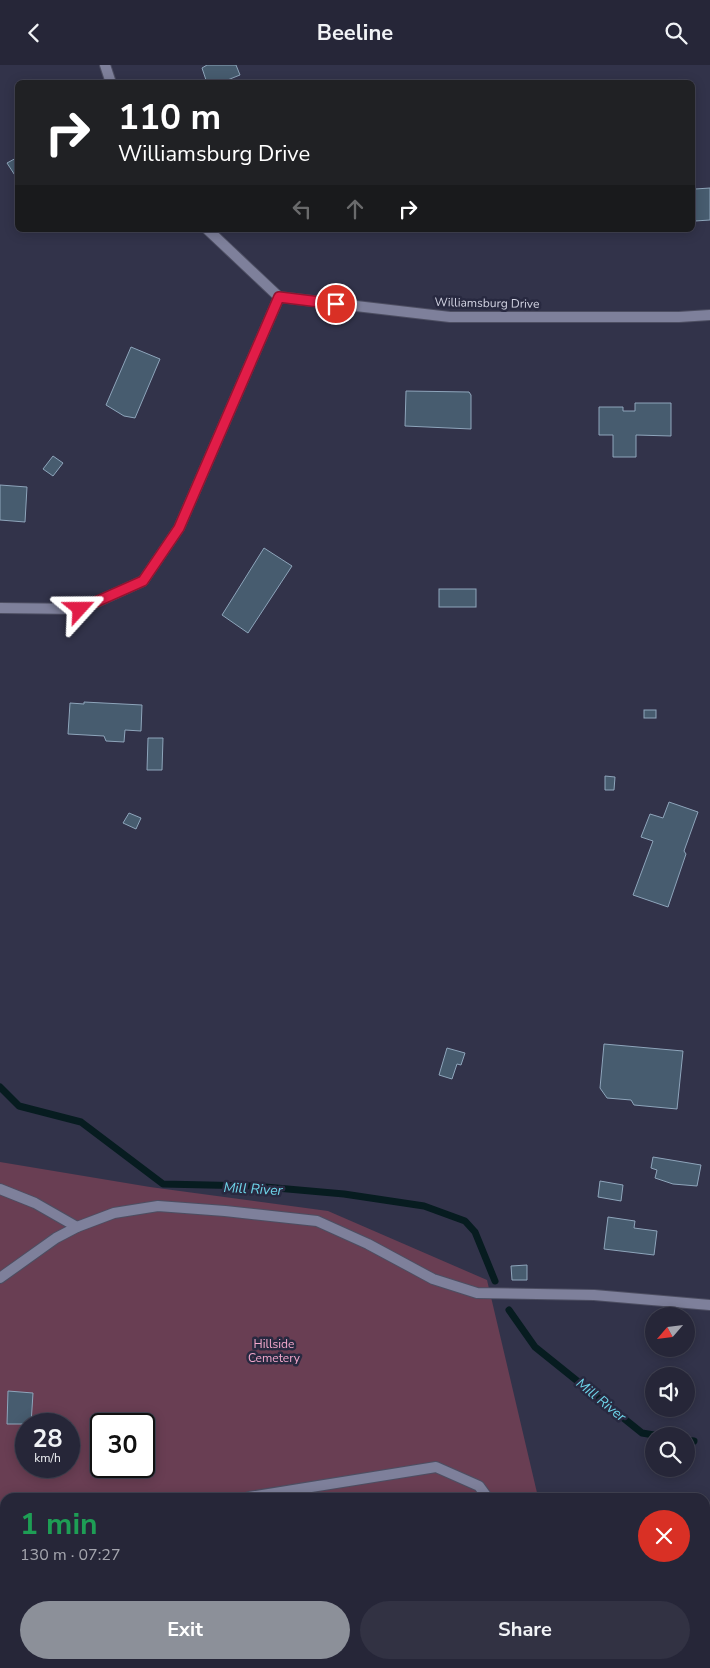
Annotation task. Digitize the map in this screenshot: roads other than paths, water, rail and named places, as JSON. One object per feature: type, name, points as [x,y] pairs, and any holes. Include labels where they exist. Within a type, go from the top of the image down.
[{"type":"street","points":[[106,65],[110,80]]},
{"type":"street","points":[[0,608],[80,609],[143,581],[179,528],[279,297],[210,232]]},
{"type":"street","name":"Williamsburg Drive","points":[[279,297],[450,317],[679,317],[710,315]]},
{"type":"street","points":[[0,1189],[35,1203],[77,1227]]},
{"type":"street","points":[[0,1278],[56,1238],[77,1227],[114,1213],[158,1207],[225,1211],[317,1221],[368,1244],[433,1279],[477,1293],[594,1295],[710,1305]]},
{"type":"street","points":[[274,1493],[436,1467],[479,1487],[483,1493]]},
{"type":"waterway","name":"Mill River","points":[[0,1087],[19,1106],[81,1122],[163,1184],[253,1186],[344,1194],[424,1206],[465,1221],[475,1232],[495,1281]]},
{"type":"waterway","name":"Mill River","points":[[509,1310],[535,1347],[645,1434]]},
{"type":"park label","name":"Hillside Cemetery","points":[[274,1351]]}]
